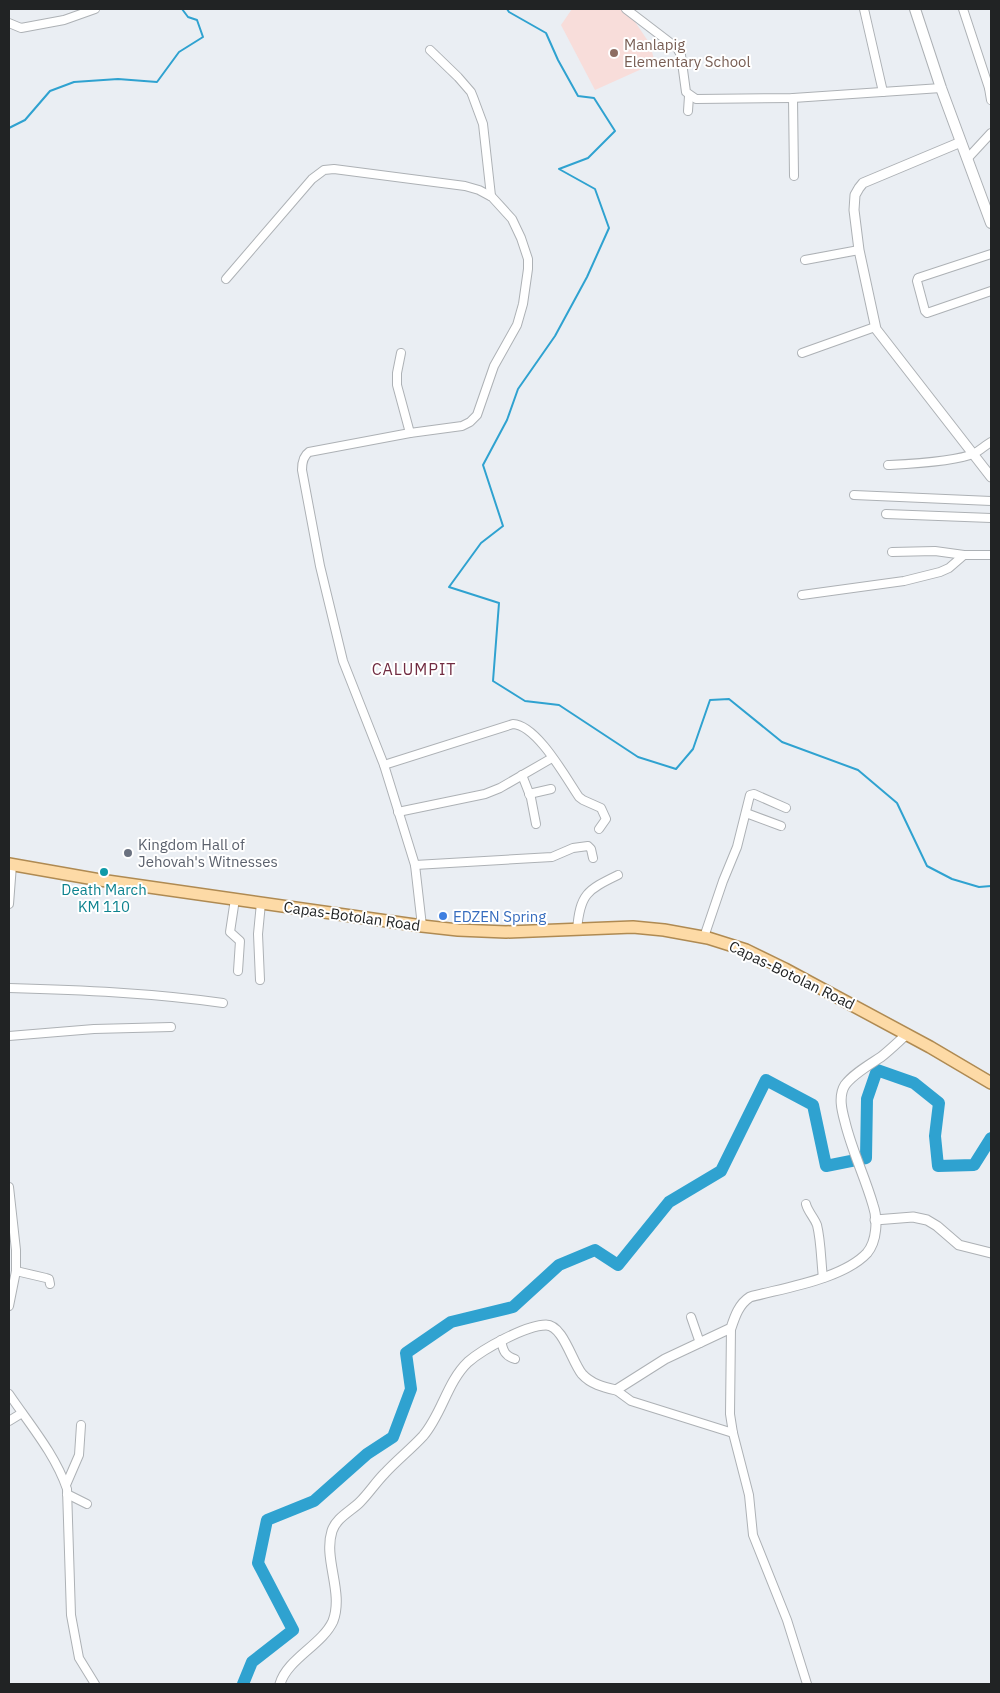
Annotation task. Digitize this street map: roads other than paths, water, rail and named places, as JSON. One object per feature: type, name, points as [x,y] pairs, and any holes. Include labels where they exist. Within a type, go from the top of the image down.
[{"type":"main road","points":[[915,9],[941,88],[991,223]]},
{"type":"main road","name":"Capas-Botolan Road","points":[[10,865],[108,881],[458,930],[506,932],[634,928],[664,930],[704,937],[746,950],[930,1046],[991,1083]]},
{"type":"street","points":[[9,23],[20,28],[64,20],[95,9]]},
{"type":"street","points":[[626,9],[677,48],[681,55],[686,92],[689,96],[688,111]]},
{"type":"street","points":[[864,9],[883,92]]},
{"type":"street","points":[[964,9],[988,76],[991,100]]},
{"type":"street","points":[[430,50],[471,92],[482,124],[491,196]]},
{"type":"street","points":[[689,96],[700,99],[793,98],[941,88]]},
{"type":"street","points":[[793,98],[794,176]]},
{"type":"street","points":[[967,159],[991,133]]},
{"type":"street","points":[[961,142],[867,182],[861,186],[855,195],[854,210],[859,250],[875,327],[878,333],[991,477]]},
{"type":"street","points":[[226,279],[312,179],[324,170],[334,169],[465,186],[479,190],[491,196],[512,219],[528,259],[523,304],[517,325],[494,366],[477,415],[470,422],[462,426],[410,433],[309,452],[304,458],[302,470],[320,566],[343,661],[384,765],[414,865],[422,926]]},
{"type":"street","points":[[805,260],[859,250]]},
{"type":"street","points":[[991,254],[918,278],[917,281],[927,313],[991,291]]},
{"type":"street","points":[[802,353],[875,327]]},
{"type":"street","points":[[402,353],[397,373],[397,385],[410,433]]},
{"type":"street","points":[[888,465],[939,461],[974,453],[991,442]]},
{"type":"street","points":[[854,495],[991,501]]},
{"type":"street","points":[[886,514],[991,518]]},
{"type":"street","points":[[892,552],[935,551],[964,556],[991,555]]},
{"type":"street","points":[[802,595],[904,581],[940,572],[949,568],[964,556]]},
{"type":"street","points":[[384,765],[513,724],[521,726],[535,735],[579,797],[601,808],[606,819],[599,829]]},
{"type":"street","points":[[398,812],[485,794],[500,788],[552,758]]},
{"type":"street","points":[[522,775],[530,794],[536,824]]},
{"type":"street","points":[[530,794],[551,788]]},
{"type":"street","points":[[704,937],[737,847],[750,794],[786,808]]},
{"type":"street","points":[[746,813],[781,826]]},
{"type":"street","points":[[414,865],[552,857],[573,848],[588,846],[591,848],[594,858]]},
{"type":"street","points":[[9,904],[10,865]]},
{"type":"street","points":[[577,930],[579,910],[590,890],[598,884],[618,875]]},
{"type":"street","points":[[235,899],[230,932],[240,941],[238,970]]},
{"type":"street","points":[[260,980],[258,934],[261,902]]},
{"type":"street","points":[[9,988],[155,994],[223,1002]]},
{"type":"street","points":[[9,1036],[94,1029],[171,1026]]},
{"type":"street","points":[[807,1684],[787,1620],[753,1535],[749,1495],[733,1434],[730,1414],[731,1328],[740,1307],[750,1296],[823,1278],[854,1262],[871,1247],[874,1235],[874,1206],[842,1111],[842,1092],[845,1085],[907,1034]]},
{"type":"street","points":[[9,1187],[16,1250],[16,1271],[9,1306]]},
{"type":"street","points":[[806,1204],[807,1211],[813,1216],[817,1225],[823,1278]]},
{"type":"street","points":[[875,1220],[913,1217],[927,1220],[959,1245],[991,1252]]},
{"type":"street","points":[[16,1271],[46,1278],[50,1281],[50,1284]]},
{"type":"street","points":[[691,1317],[700,1343]]},
{"type":"street","points":[[280,1684],[285,1672],[332,1622],[335,1612],[336,1592],[330,1541],[332,1530],[337,1522],[360,1502],[385,1473],[422,1436],[431,1425],[446,1394],[468,1362],[501,1340],[530,1328],[543,1325],[553,1326],[559,1332],[582,1374],[589,1381],[601,1387],[616,1390],[631,1400],[733,1434]]},
{"type":"street","points":[[616,1390],[665,1359],[731,1328]]},
{"type":"street","points":[[501,1340],[502,1348],[506,1355],[515,1359]]},
{"type":"street","points":[[9,1394],[51,1454],[66,1485],[68,1494],[71,1615],[79,1658],[95,1684]]},
{"type":"street","points":[[9,1421],[22,1413]]},
{"type":"street","points":[[66,1485],[80,1454],[81,1426]]},
{"type":"street","points":[[68,1494],[87,1504]]},
{"type":"waterway","points":[[9,128],[25,120],[50,91],[74,82],[118,79],[157,82],[179,52],[203,37],[197,20],[188,17],[182,9]]},
{"type":"waterway","points":[[507,9],[509,12],[546,33],[558,60],[578,96],[594,98],[615,131],[588,158],[559,169],[595,189],[609,228],[587,277],[555,336],[518,389],[507,420],[483,465],[503,526],[481,543],[449,587],[499,603],[493,681],[525,701],[559,705],[638,757],[676,769],[693,749],[710,700],[729,699],[782,742],[858,770],[897,803],[927,866],[952,879],[979,887],[991,886]]},
{"type":"waterway","points":[[243,1684],[252,1662],[293,1630],[258,1563],[267,1520],[314,1501],[367,1454],[393,1437],[411,1389],[406,1353],[451,1322],[513,1307],[559,1265],[595,1250],[618,1265],[669,1202],[721,1171],[766,1080],[813,1105],[826,1166],[866,1158],[867,1099],[877,1070],[914,1083],[939,1103],[935,1136],[938,1166],[974,1165],[991,1138]]},
{"type":"place","name":"Manlapig Elementary School","points":[[614,53]]},
{"type":"place","name":"Kingdom Hall of Jehovah's Witnesses","points":[[128,853]]},
{"type":"place","name":"Death March KM 110","points":[[104,872]]},
{"type":"place","name":"EDZEN Spring","points":[[443,916]]},
{"type":"district","name":"CALUMPIT","points":[[414,669]]}]
